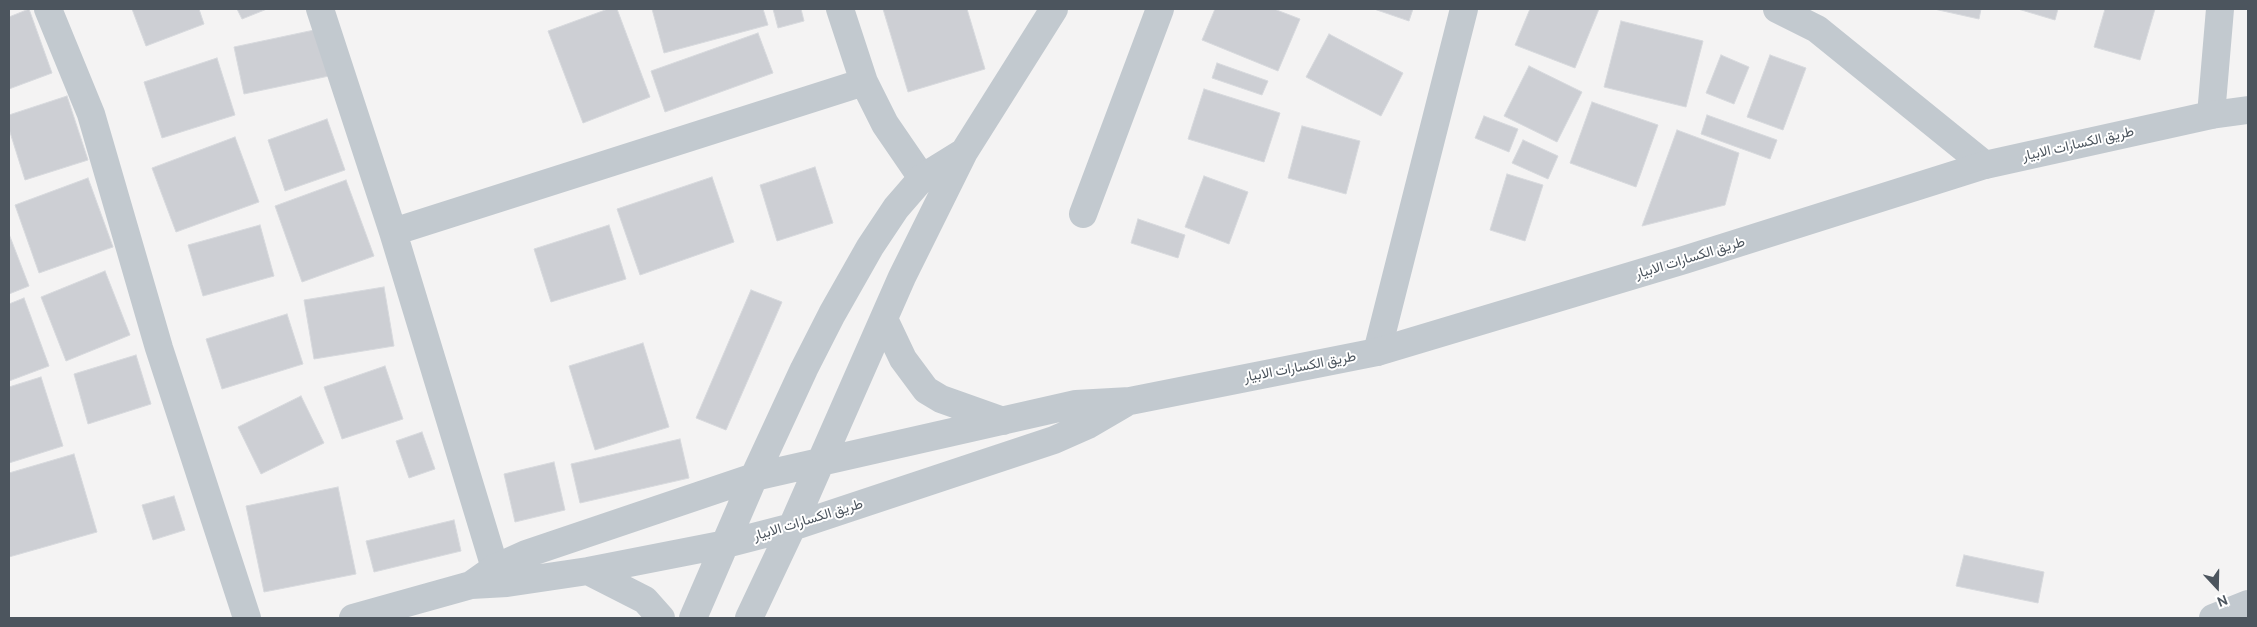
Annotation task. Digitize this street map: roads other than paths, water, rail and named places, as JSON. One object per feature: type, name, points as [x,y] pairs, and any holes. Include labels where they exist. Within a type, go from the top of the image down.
[{"type":"street","points":[[48,9],[91,114],[159,348],[247,618]]},
{"type":"street","points":[[320,9],[393,232],[495,568]]},
{"type":"street","points":[[840,9],[864,82],[885,124],[922,178]]},
{"type":"street","points":[[749,618],[792,527],[902,277],[964,152],[1054,9]]},
{"type":"street","points":[[1083,214],[1160,9]]},
{"type":"street","points":[[1377,352],[1464,9]]},
{"type":"street","points":[[1777,9],[1817,29],[1985,165]]},
{"type":"street","points":[[2211,115],[2220,9]]},
{"type":"street","points":[[393,232],[864,82]]},
{"type":"street","name":"طريق الكسارات الابيار","points":[[471,585],[495,568],[526,554],[630,517],[754,477],[1076,404],[1130,401],[1377,352],[1684,260],[1985,165],[2211,115],[2248,110]]},
{"type":"street","points":[[693,618],[754,477],[832,314],[870,247],[896,208],[922,178],[964,152]]},
{"type":"street","points":[[884,319],[903,359],[926,390],[955,404],[1005,421]]},
{"type":"street","name":"طريق الكسارات الابيار","points":[[353,618],[471,585],[506,584],[588,571],[726,544],[792,527],[1054,440],[1088,425],[1130,401]]},
{"type":"street","points":[[588,571],[645,600],[661,618]]},
{"type":"street","points":[[2213,618],[2248,604]]}]
